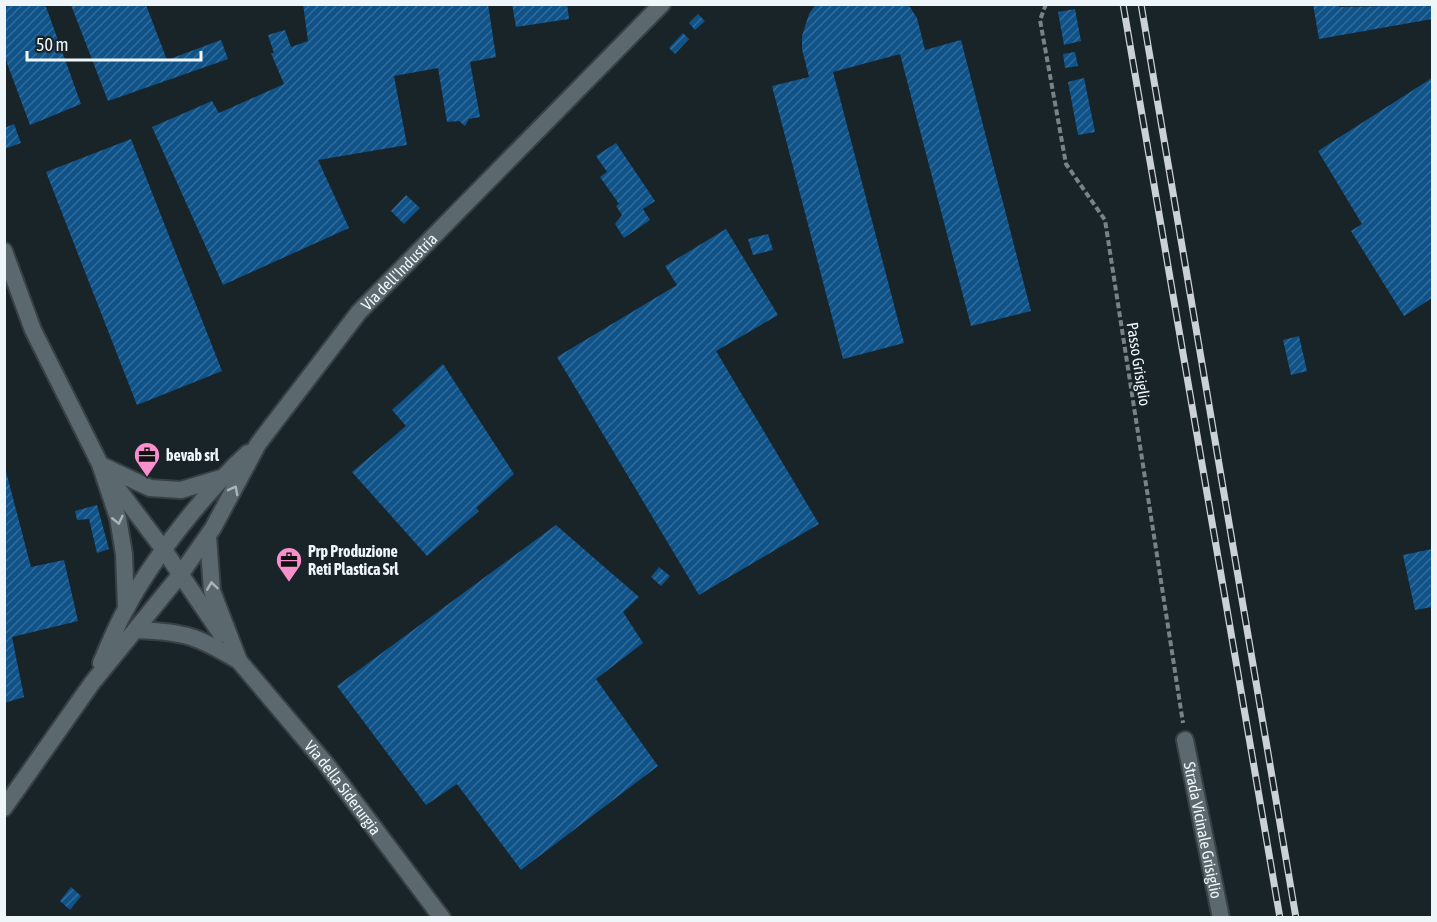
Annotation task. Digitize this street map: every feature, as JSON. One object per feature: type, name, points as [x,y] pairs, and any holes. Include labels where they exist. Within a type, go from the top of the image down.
[{"type":"street","name":"Via dell'Industria","points":[[180,575],[208,536],[258,444],[359,312],[662,4]]},
{"type":"street","points":[[4,251],[33,330],[100,464],[118,518],[124,554],[126,607]]},
{"type":"street","points":[[92,683],[126,607],[164,550],[221,478],[258,444]]},
{"type":"street","points":[[100,464],[150,488],[181,490],[221,478]]},
{"type":"street","points":[[100,464],[164,550],[239,661]]},
{"type":"street","name":"Via della Siderurgia","points":[[208,536],[212,591],[239,661]]},
{"type":"street","points":[[4,808],[92,683],[180,575]]},
{"type":"street","name":"Via della Siderurgia","points":[[137,630],[174,632],[201,638],[239,661],[326,764],[442,918]]},
{"type":"street","name":"Strada Vicinale Grisiglio","points":[[1185,740],[1221,918]]},
{"type":"path","name":"Passo Grisiglio","points":[[1046,4],[1040,20],[1066,164],[1105,220],[1185,740]]},
{"type":"building","points":[[4,4],[45,4],[81,104],[30,125],[4,55]]},
{"type":"building","points":[[303,4],[488,4],[496,57],[470,62],[480,117],[469,119],[465,126],[459,121],[447,122],[438,68],[394,76],[407,145],[318,160],[349,228],[223,285],[152,127],[212,101],[219,113],[284,84],[271,53],[274,53],[268,35],[285,30],[291,47],[308,41]]},
{"type":"building","points":[[512,4],[567,4],[569,19],[516,27]]},
{"type":"building","points":[[816,4],[908,4],[917,18],[925,50],[961,40],[1031,311],[971,326],[900,54],[833,72],[904,343],[843,359],[772,86],[809,77],[802,49],[802,36],[809,14]]},
{"type":"building","points":[[1313,4],[1338,4],[1339,7],[1432,5],[1432,19],[1319,39]]},
{"type":"building","points":[[71,5],[146,5],[167,60],[221,40],[228,59],[108,101]]},
{"type":"building","points":[[1075,9],[1081,41],[1064,45],[1058,12]]},
{"type":"building","points":[[698,14],[705,21],[695,30],[689,23]]},
{"type":"building","points":[[683,33],[689,39],[675,54],[669,48]]},
{"type":"building","points":[[1075,52],[1078,66],[1065,68],[1063,54]]},
{"type":"building","points":[[1084,78],[1095,132],[1078,135],[1068,82]]},
{"type":"building","points":[[1432,78],[1432,298],[1404,316],[1351,231],[1362,224],[1318,151]]},
{"type":"building","points":[[14,124],[21,143],[4,149],[4,128]]},
{"type":"building","points":[[131,139],[222,371],[137,405],[46,172]]},
{"type":"building","points":[[616,143],[655,201],[643,209],[650,220],[624,238],[615,224],[622,215],[616,206],[619,204],[600,177],[607,172],[596,156]]},
{"type":"building","points":[[406,195],[420,208],[404,224],[391,211]]},
{"type":"building","points":[[726,229],[778,315],[716,351],[819,524],[699,595],[557,357],[677,285],[665,266]]},
{"type":"building","points":[[768,234],[773,250],[753,255],[748,239]]},
{"type":"building","points":[[1299,336],[1307,371],[1291,375],[1283,340]]},
{"type":"building","points":[[443,364],[514,474],[476,508],[479,511],[427,556],[352,472],[406,426],[392,410]]},
{"type":"building","points":[[4,464],[31,567],[64,560],[78,621],[12,637],[24,697],[4,703]]},
{"type":"building","points":[[97,505],[109,549],[97,553],[89,519],[77,520],[75,511]]},
{"type":"building","points":[[556,525],[639,597],[623,612],[643,643],[596,679],[658,766],[521,870],[457,784],[426,805],[337,686]]},
{"type":"building","points":[[1432,549],[1432,607],[1415,610],[1403,555]]},
{"type":"building","points":[[659,567],[670,576],[661,586],[651,577]]},
{"type":"building","points":[[71,887],[81,896],[70,910],[60,901]]},
{"type":"railway","points":[[1123,4],[1280,918]]},
{"type":"railway","points":[[1141,4],[1296,918]]},
{"type":"place","name":"bevab srl","points":[[147,478]]},
{"type":"place","name":"Prp Produzione Reti Plastica Srl","points":[[289,583]]}]
